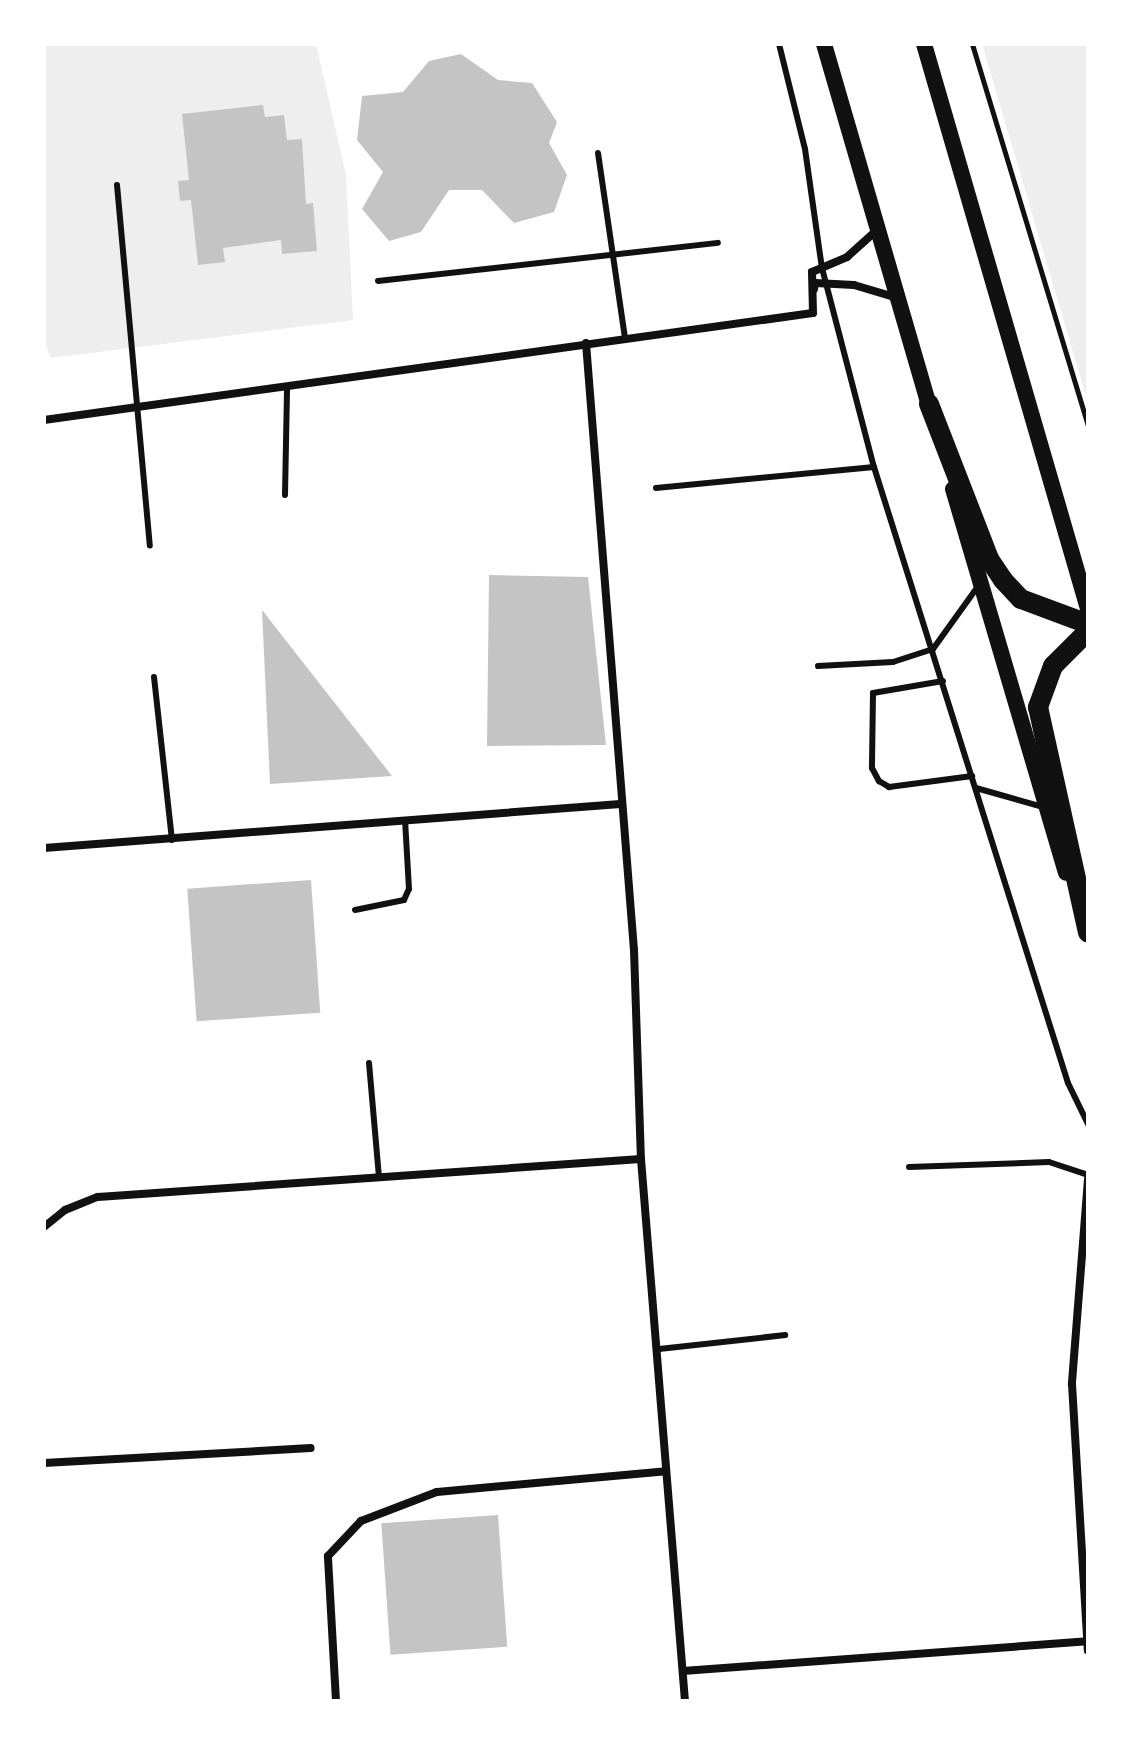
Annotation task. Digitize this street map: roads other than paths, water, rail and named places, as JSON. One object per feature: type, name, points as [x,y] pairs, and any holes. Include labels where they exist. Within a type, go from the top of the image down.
[{"type":"main road","points":[[824,44],[1088,948]]},
{"type":"main road","points":[[924,44],[1088,609]]},
{"type":"main road","points":[[929,404],[989,559],[1003,580],[1021,599],[1088,624]]},
{"type":"main road","points":[[1088,631],[1053,666],[1038,707],[1088,933]]},
{"type":"street","points":[[813,313],[812,272],[847,257],[878,229]]},
{"type":"street","points":[[813,313],[815,283],[868,288],[898,298]]},
{"type":"street","points":[[44,420],[139,411],[625,337],[813,313]]},
{"type":"street","points":[[586,343],[639,1029],[641,1159],[659,1349],[685,1701]]},
{"type":"street","points":[[44,848],[620,804]]},
{"type":"street","points":[[44,1227],[65,1210],[98,1197],[641,1159]]},
{"type":"street","points":[[1088,1177],[1072,1384],[1088,1651]]},
{"type":"street","points":[[44,1463],[311,1448]]},
{"type":"street","points":[[336,1701],[328,1556],[361,1521],[437,1492],[666,1471]]},
{"type":"street","points":[[683,1671],[1087,1641]]},
{"type":"lane","points":[[779,44],[805,149],[825,283],[874,467],[1068,1083],[1088,1124]]},
{"type":"lane","points":[[598,153],[625,337]]},
{"type":"lane","points":[[117,185],[150,545]]},
{"type":"lane","points":[[378,281],[718,243]]},
{"type":"lane","points":[[285,495],[287,389]]},
{"type":"lane","points":[[656,488],[874,467]]},
{"type":"lane","points":[[818,666],[893,662],[933,649],[980,584]]},
{"type":"lane","points":[[154,677],[172,840]]},
{"type":"lane","points":[[943,681],[873,693],[872,768],[879,781],[889,787],[972,776]]},
{"type":"lane","points":[[976,788],[1047,808]]},
{"type":"lane","points":[[355,910],[395,906],[404,900],[409,889],[405,820]]},
{"type":"lane","points":[[369,1063],[379,1177]]},
{"type":"lane","points":[[909,1167],[1049,1162],[1088,1177]]},
{"type":"lane","points":[[659,1349],[785,1335]]}]
